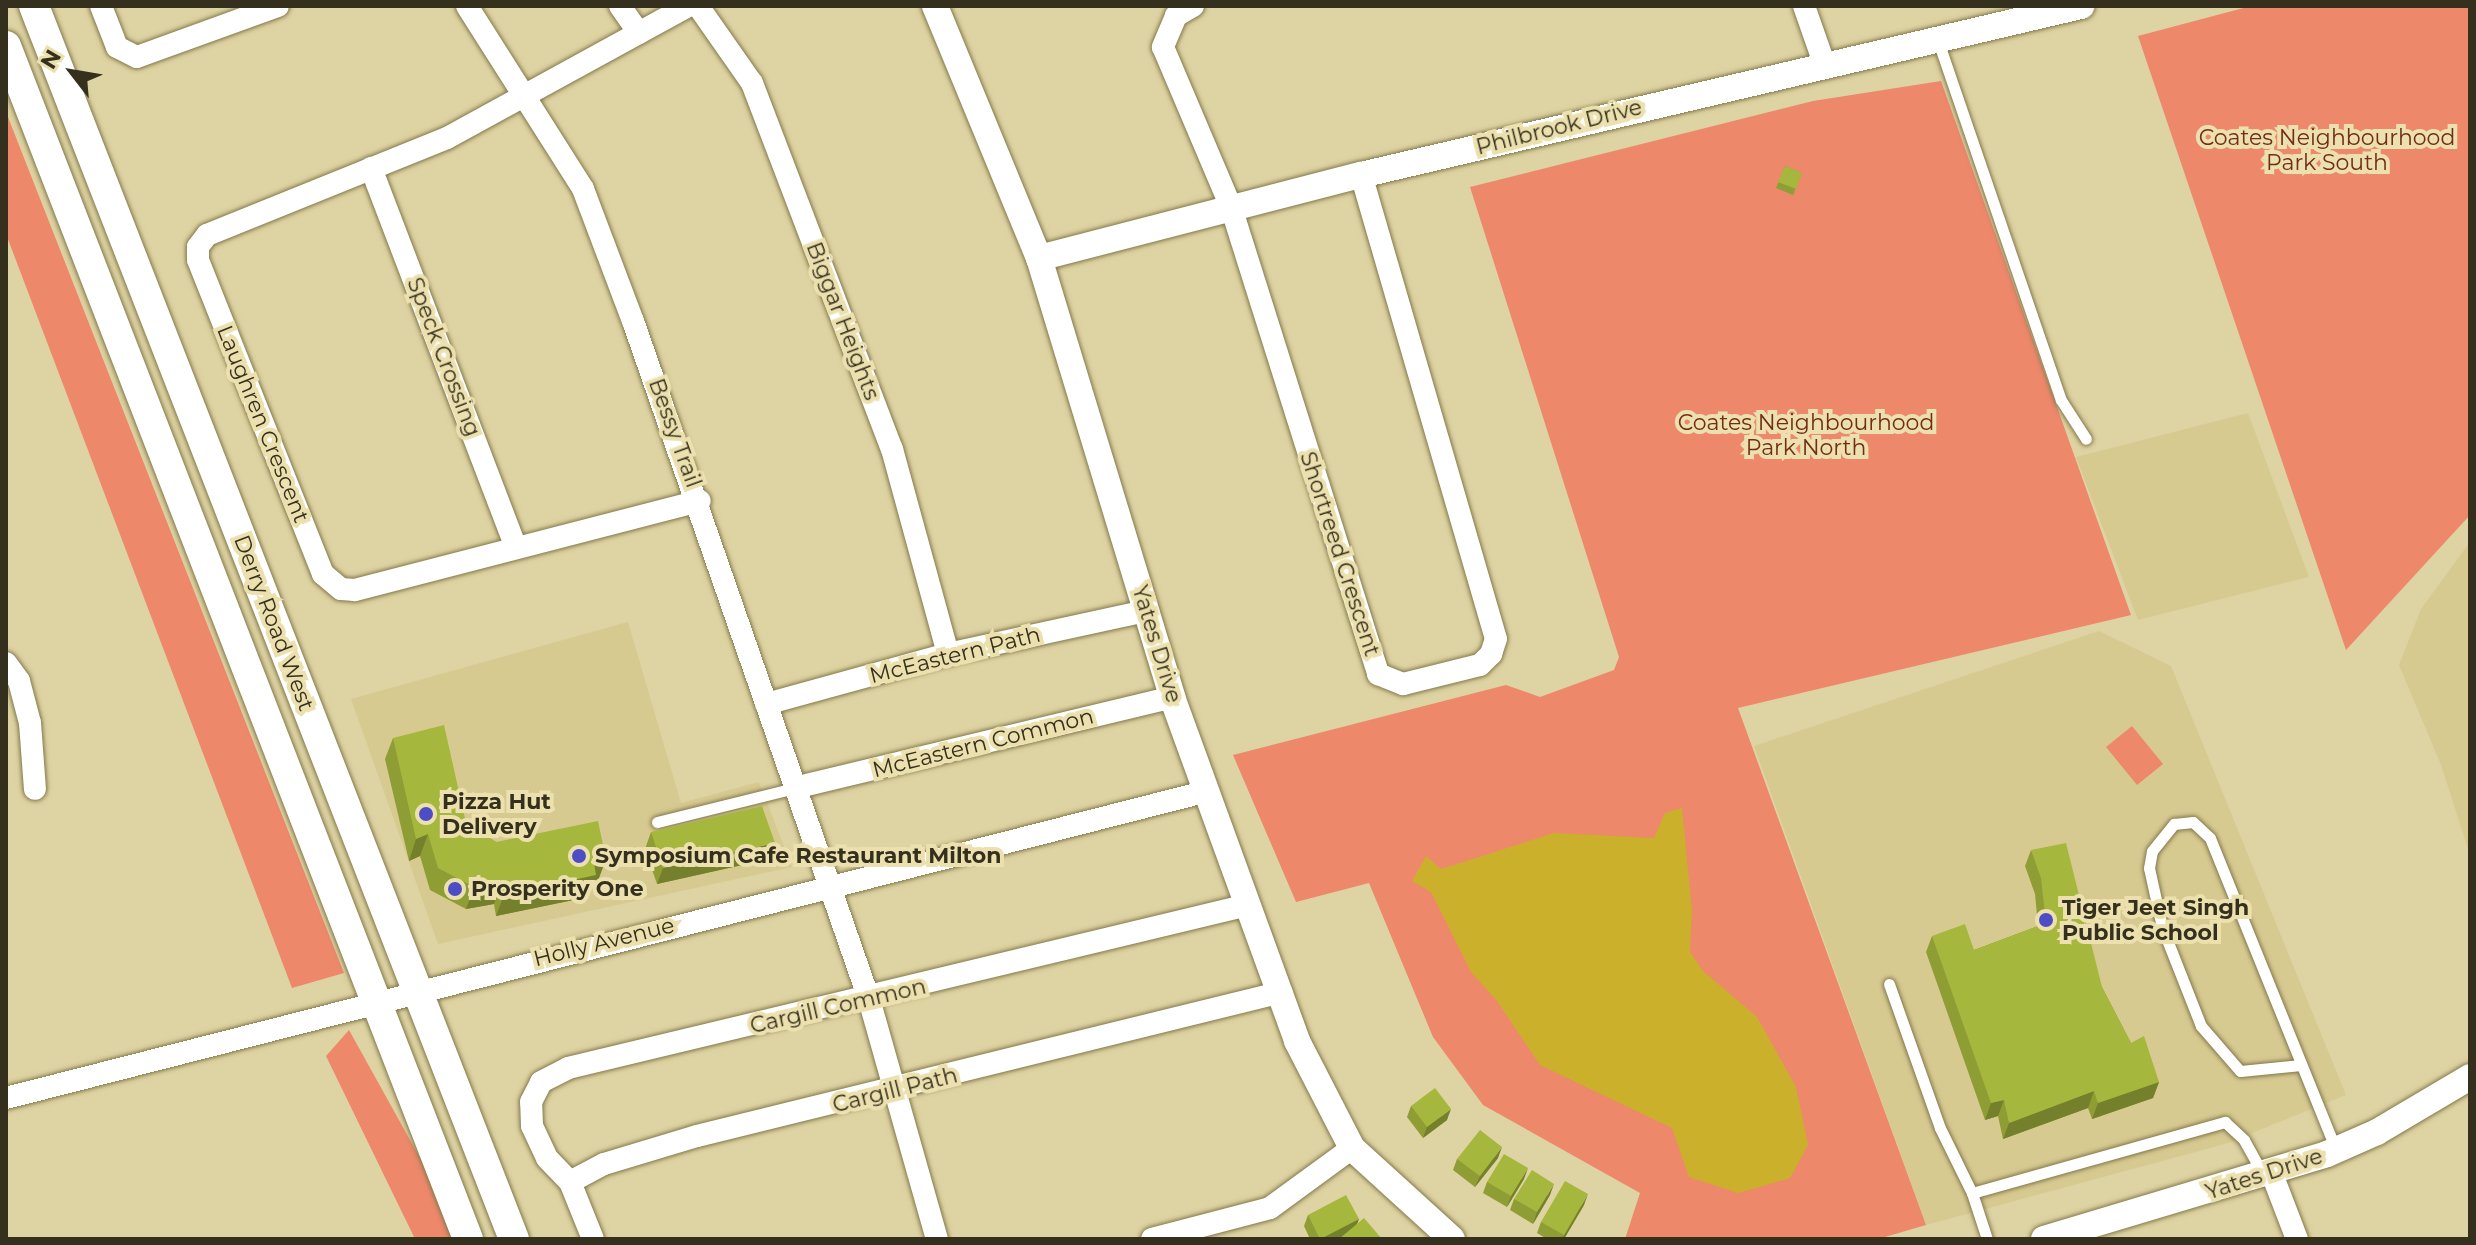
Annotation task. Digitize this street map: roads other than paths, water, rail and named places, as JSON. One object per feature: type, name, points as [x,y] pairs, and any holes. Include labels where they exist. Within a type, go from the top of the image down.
[{"type":"main road","name":"Derry Road West","points":[[34,6],[514,1239]]},
{"type":"main road","name":"Derry Road West","points":[[6,46],[468,1239]]},
{"type":"street","points":[[101,6],[117,47],[137,57],[278,6]]},
{"type":"street","name":"Bessy Trail","points":[[467,6],[529,98],[583,189],[700,501],[827,886],[869,999],[898,1091],[937,1239]]},
{"type":"street","points":[[620,6],[639,33]]},
{"type":"street","name":"Laughren Crescent","points":[[688,6],[529,98],[371,168],[207,235],[198,247],[198,260],[323,574],[333,585],[355,590],[700,501]]},
{"type":"street","name":"Biggar Heights","points":[[698,6],[752,83],[892,449],[948,654]]},
{"type":"street","name":"Yates Drive","points":[[935,6],[1039,258],[1172,697],[1204,792],[1282,992],[1297,1041],[1352,1148],[1452,1239]]},
{"type":"street","points":[[1193,6],[1176,16],[1163,47],[1231,207]]},
{"type":"street","points":[[1804,6],[1824,63]]},
{"type":"street","name":"Philbrook Drive","points":[[1039,258],[1231,207],[1824,63],[1938,41],[2081,6]]},
{"type":"street","name":"Speck Crossing","points":[[371,168],[516,547]]},
{"type":"street","name":"Shortreed Crescent","points":[[1231,207],[1378,674],[1403,684],[1480,665],[1491,654],[1496,639],[1361,175]]},
{"type":"street","name":"McEastern Path","points":[[766,704],[948,654],[1146,611]]},
{"type":"street","points":[[6,663],[19,681],[30,723],[35,789]]},
{"type":"street","name":"McEastern Common","points":[[794,788],[1172,697]]},
{"type":"street","name":"Holly Avenue","points":[[6,1098],[204,1050],[418,989],[1204,792]]},
{"type":"street","name":"Cargill Common","points":[[570,1182],[547,1158],[532,1126],[531,1102],[541,1082],[568,1068],[869,999],[1248,905]]},
{"type":"street","name":"Cargill Path","points":[[570,1182],[604,1164],[697,1136],[898,1091],[1282,992]]},
{"type":"street","name":"Yates Drive","points":[[2044,1239],[2268,1175],[2337,1150],[2470,1077]]},
{"type":"street","points":[[1152,1239],[1270,1208],[1352,1148]]},
{"type":"street","points":[[2268,1175],[2297,1239]]},
{"type":"street","points":[[570,1182],[593,1239]]},
{"type":"lane","points":[[1938,41],[2061,400],[2086,439]]},
{"type":"lane","points":[[657,822],[794,788]]},
{"type":"lane","points":[[2301,1065],[2240,1071],[2221,1055],[2201,1026],[2180,980],[2149,868],[2152,851],[2174,824],[2193,822],[2210,838],[2337,1150]]},
{"type":"lane","points":[[1889,984],[1940,1128],[1972,1193],[1987,1239]]},
{"type":"lane","points":[[1972,1193],[2225,1122],[2244,1140],[2268,1175]]},
{"type":"place","name":"Pizza Hut Delivery","points":[[426,814]]},
{"type":"place","name":"Symposium Cafe Restaurant Milton","points":[[579,856]]},
{"type":"place","name":"Prosperity One","points":[[455,889]]},
{"type":"place","name":"Tiger Jeet Singh Public School","points":[[2046,920]]},
{"type":"park label","name":"Coates Neighbourhood Park South","points":[[2327,150]]},
{"type":"park label","name":"Coates Neighbourhood Park North","points":[[1806,434]]}]
